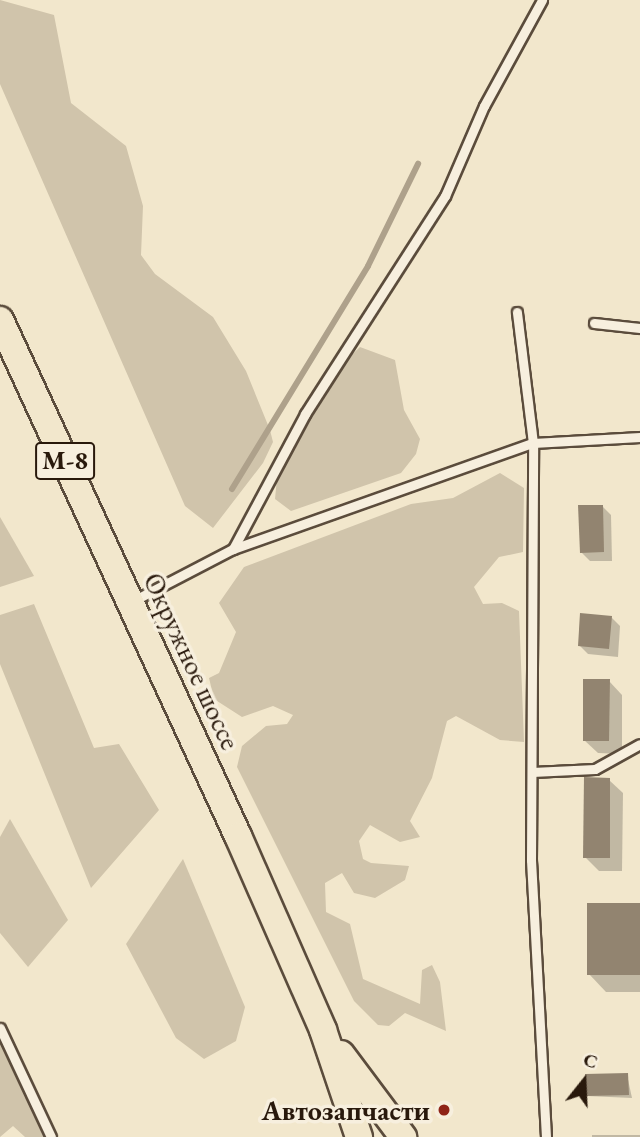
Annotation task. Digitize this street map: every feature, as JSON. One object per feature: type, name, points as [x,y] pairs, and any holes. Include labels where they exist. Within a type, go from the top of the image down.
[{"type":"main road","name":"Окружное шоссе","points":[[0,320],[323,1030],[359,1137]]},
{"type":"main road","name":"Окружное шоссе","points":[[323,1030],[403,1137]]},
{"type":"lane","points":[[233,549],[305,414],[445,196],[484,106],[542,0]]},
{"type":"lane","points":[[517,312],[533,443],[531,772],[546,1137]]},
{"type":"lane","points":[[594,323],[640,328]]},
{"type":"lane","points":[[129,602],[233,549],[533,443],[640,437]]},
{"type":"lane","points":[[531,772],[595,769],[640,744]]},
{"type":"lane","points":[[0,1028],[51,1137]]},
{"type":"shaded area","points":[[0,0],[54,15],[71,103],[126,146],[143,206],[141,255],[155,274],[213,317],[246,371],[270,430],[273,442],[263,463],[213,528],[185,506],[0,84]]},
{"type":"shaded area","points":[[360,347],[395,360],[404,410],[420,439],[416,454],[401,473],[291,511],[275,499],[277,478],[343,363]]},
{"type":"shaded area","points":[[500,473],[524,488],[523,552],[499,557],[474,587],[483,604],[502,603],[519,611],[524,742],[500,740],[456,716],[447,721],[432,778],[410,821],[420,837],[400,842],[370,825],[359,841],[363,859],[371,863],[409,866],[405,880],[375,898],[354,893],[342,873],[325,883],[326,912],[350,924],[363,979],[420,1004],[422,970],[432,965],[440,982],[446,1031],[405,1013],[389,1026],[378,1025],[354,1001],[237,767],[242,746],[266,726],[287,724],[293,715],[273,706],[242,717],[214,699],[209,678],[219,673],[236,632],[219,603],[244,567],[411,504],[453,498]]},
{"type":"shaded area","points":[[0,517],[34,576],[0,587]]},
{"type":"shaded area","points":[[34,604],[94,748],[119,744],[159,810],[91,888],[0,664],[0,615]]},
{"type":"shaded area","points":[[10,819],[68,920],[28,967],[0,933],[0,837]]},
{"type":"shaded area","points":[[183,859],[245,1007],[236,1041],[204,1059],[176,1038],[126,944]]},
{"type":"shaded area","points":[[0,1040],[45,1137],[25,1137],[13,1126],[0,1137]]},
{"type":"building","points":[[578,505],[603,505],[604,552],[580,553]]},
{"type":"building","points":[[580,613],[612,616],[609,649],[578,646]]},
{"type":"building","points":[[583,679],[610,679],[609,741],[583,741]]},
{"type":"building","points":[[584,777],[610,778],[610,858],[583,858]]},
{"type":"building","points":[[587,903],[640,903],[640,975],[587,975]]},
{"type":"building","points":[[628,1073],[629,1095],[586,1096],[585,1074]]},
{"type":"waterway","points":[[232,489],[368,266],[418,164]]},
{"type":"place","name":"Автозапчасти","points":[[444,1110]]}]
